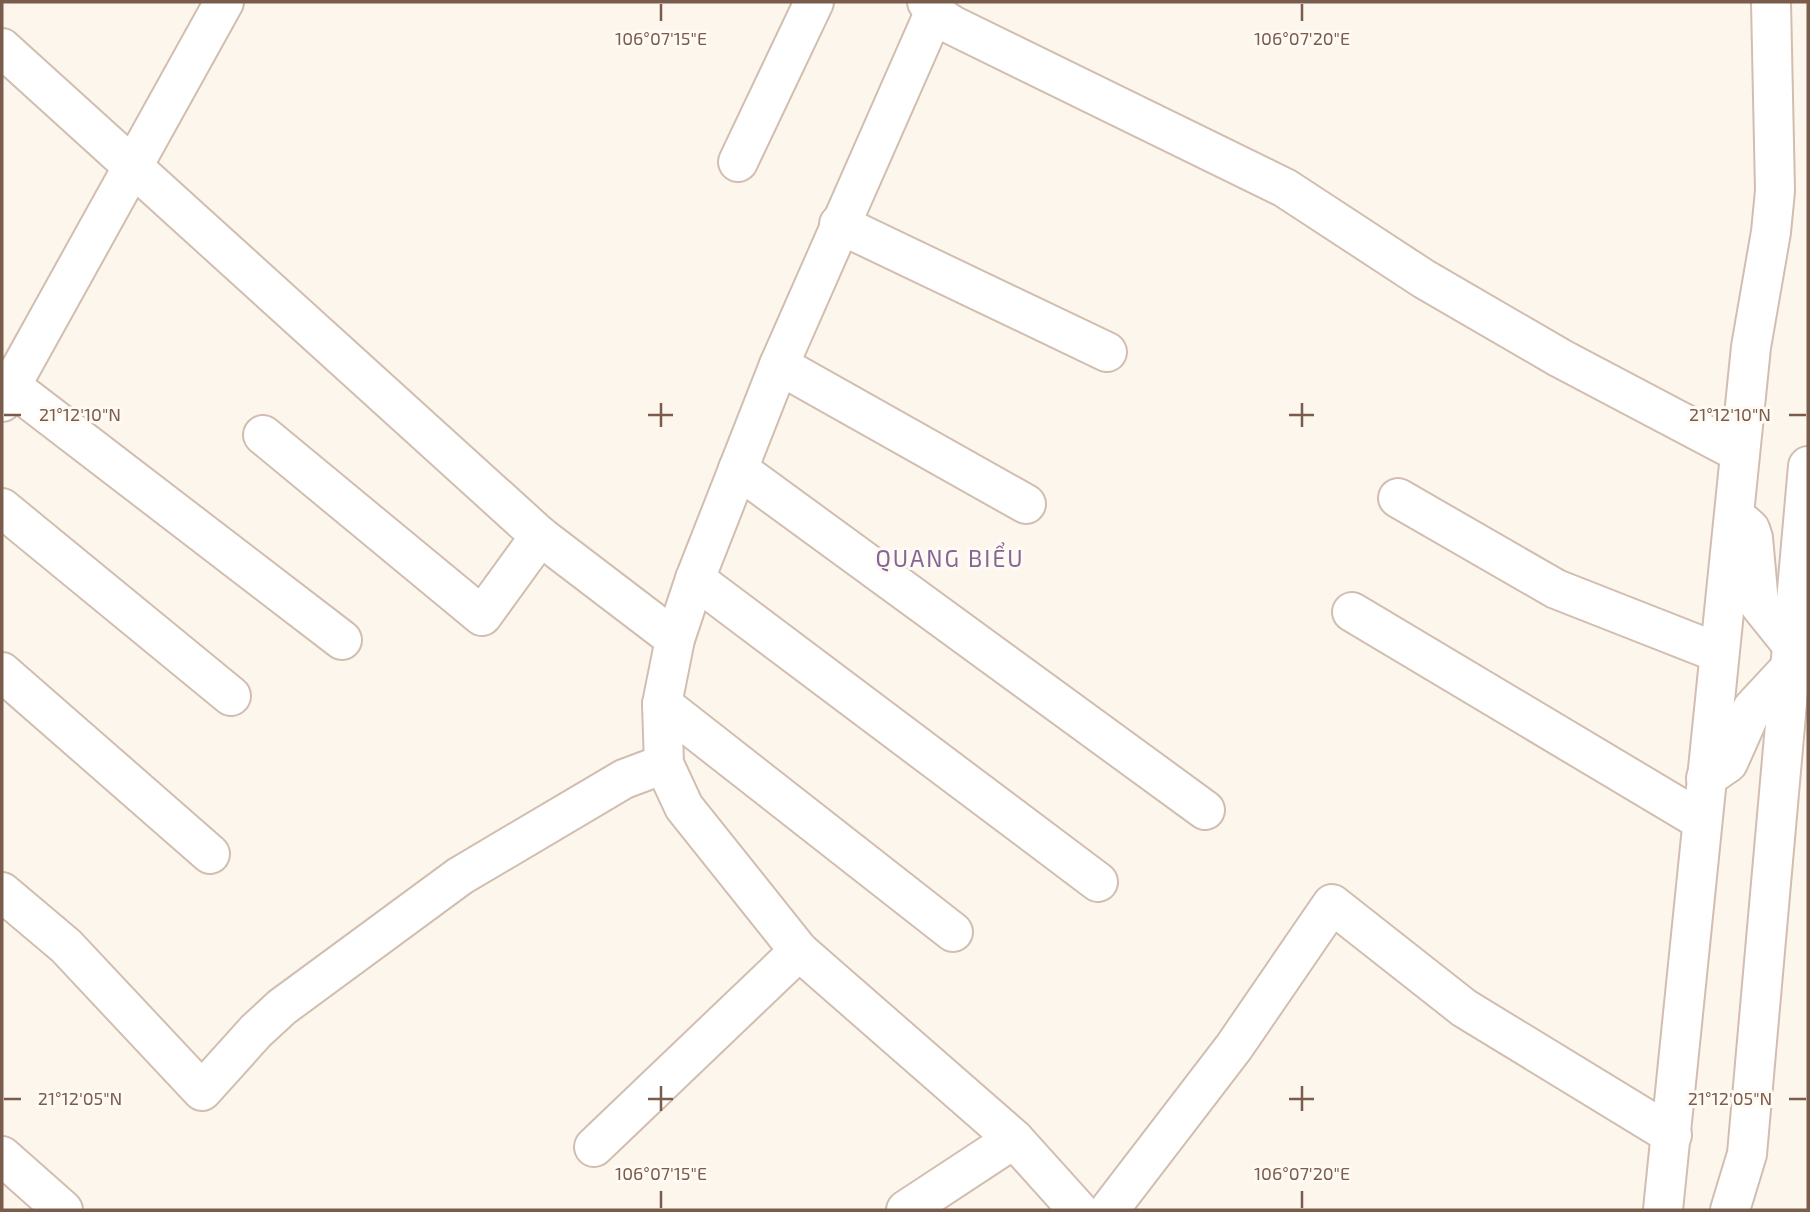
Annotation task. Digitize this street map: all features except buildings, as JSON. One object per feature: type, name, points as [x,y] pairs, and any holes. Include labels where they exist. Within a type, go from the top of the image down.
[{"type":"street","points":[[224,2],[6,394],[342,640]]},
{"type":"street","points":[[738,162],[814,2]]},
{"type":"street","points":[[1662,1210],[1672,1135],[1751,347],[1771,232],[1775,191],[1771,2]]},
{"type":"street","points":[[1077,1210],[1014,1139],[799,951],[684,807],[664,764],[662,704],[675,639],[695,579],[779,365],[931,7],[952,25],[1284,188],[1424,279],[1560,358],[1740,453]]},
{"type":"street","points":[[2,48],[540,536],[675,639]]},
{"type":"street","points":[[839,224],[1107,352]]},
{"type":"street","points":[[779,365],[1026,504]]},
{"type":"street","points":[[263,435],[482,616],[540,536]]},
{"type":"street","points":[[1730,1210],[1747,1154],[1808,466]]},
{"type":"street","points":[[738,469],[1205,810]]},
{"type":"street","points":[[1398,498],[1556,589],[1719,653]]},
{"type":"street","points":[[2,508],[231,696]]},
{"type":"street","points":[[1733,520],[1745,523],[1750,529],[1759,604],[1791,656]]},
{"type":"street","points":[[695,579],[1098,882]]},
{"type":"street","points":[[1352,612],[1702,821]]},
{"type":"street","points":[[1706,778],[1728,763],[1752,709],[1791,656]]},
{"type":"street","points":[[2,672],[211,854]]},
{"type":"street","points":[[662,704],[953,932]]},
{"type":"street","points":[[2,892],[66,946],[202,1091],[256,1031],[282,1007],[460,876],[624,779],[664,764]]},
{"type":"street","points":[[1109,1210],[1234,1047],[1332,904],[1464,1008],[1672,1135]]},
{"type":"street","points":[[594,1147],[799,951]]},
{"type":"street","points":[[905,1210],[1014,1139]]},
{"type":"street","points":[[2,1156],[63,1210]]},
{"type":"district","name":"QUANG BIỂU","points":[[950,559]]}]
